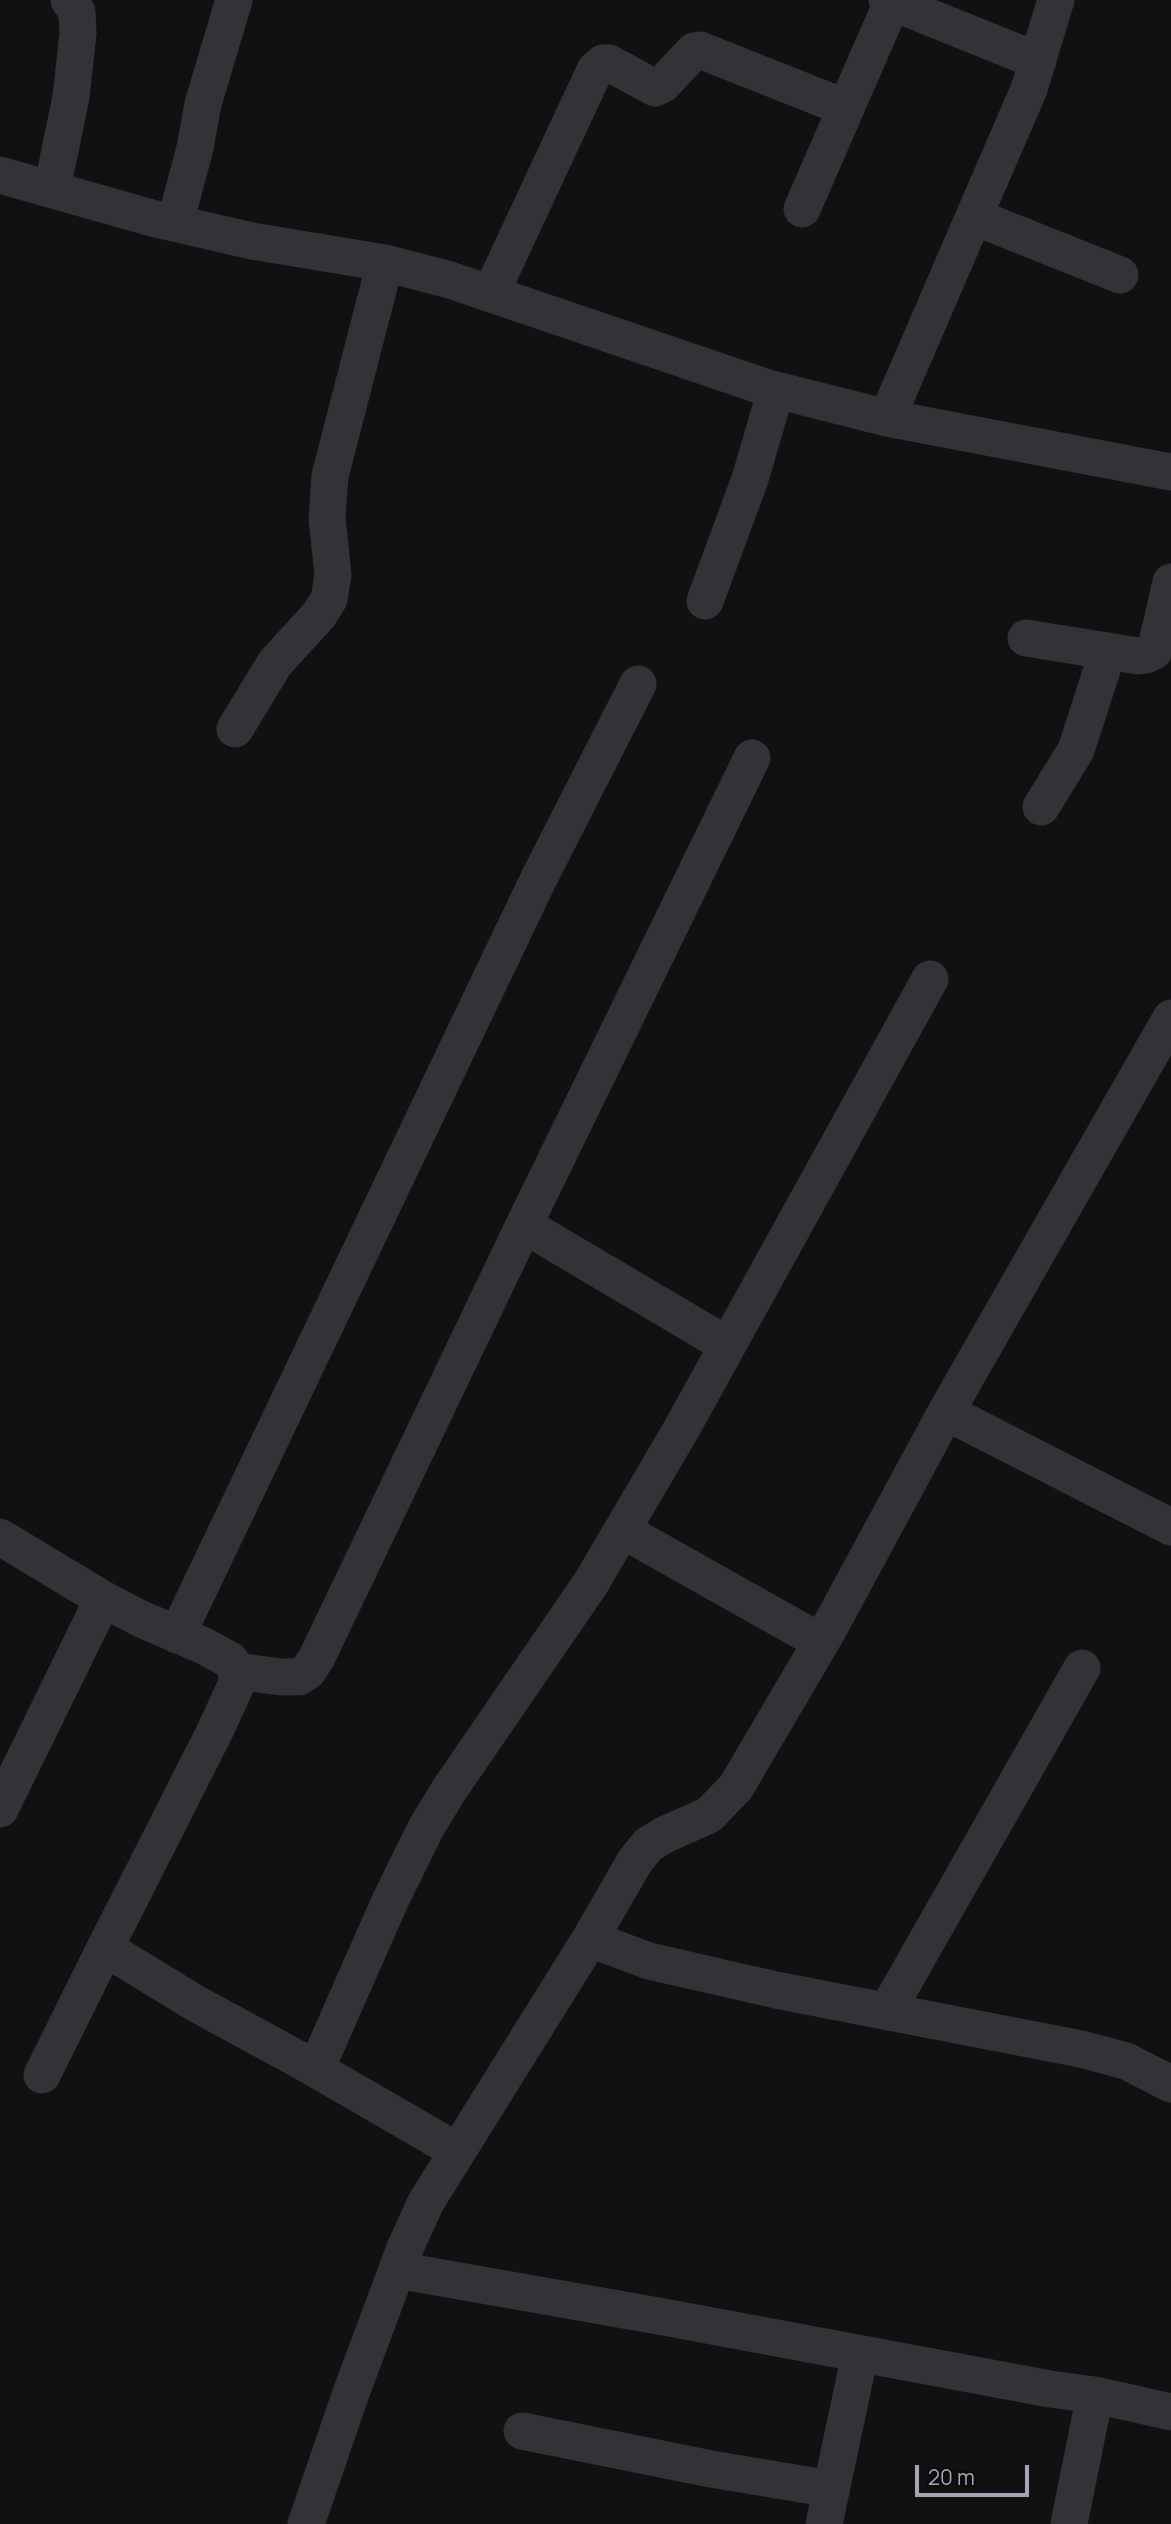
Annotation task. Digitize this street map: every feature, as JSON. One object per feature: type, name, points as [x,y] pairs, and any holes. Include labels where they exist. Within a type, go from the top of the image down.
[{"type":"street","points":[[52,189],[71,97],[78,33],[77,12],[69,0]]},
{"type":"street","points":[[175,223],[195,148],[203,104],[234,0]]},
{"type":"street","points":[[887,418],[1019,113],[1056,0]]},
{"type":"street","points":[[802,209],[891,1],[1038,61]]},
{"type":"street","points":[[491,293],[595,70],[603,63],[609,63],[655,88],[663,85],[694,51],[700,50],[846,108]]},
{"type":"street","points":[[0,175],[252,241],[385,263],[491,293],[776,390],[887,418],[1171,472]]},
{"type":"street","points":[[975,217],[1120,275]]},
{"type":"street","points":[[234,729],[275,663],[319,615],[329,599],[333,575],[327,494],[385,263]]},
{"type":"street","points":[[705,601],[750,479],[776,390]]},
{"type":"street","points":[[1026,638],[1138,656],[1154,651],[1171,582]]},
{"type":"street","points":[[1041,807],[1076,750],[1108,651]]},
{"type":"street","points":[[177,1635],[539,878],[638,684]]},
{"type":"street","points":[[237,1671],[281,1677],[299,1677],[309,1671],[752,758]]},
{"type":"street","points":[[316,2069],[390,1901],[426,1828],[449,1790],[591,1583],[727,1346],[930,979]]},
{"type":"street","points":[[306,2524],[351,2393],[397,2270],[426,2202],[590,1939],[635,1861],[648,1845],[664,1835],[709,1815],[736,1787],[821,1642],[946,1412],[1171,1018]]},
{"type":"street","points":[[524,1225],[727,1346]]},
{"type":"street","points":[[946,1412],[1169,1520]]},
{"type":"street","points":[[622,1530],[821,1642]]},
{"type":"street","points":[[0,1537],[103,1599],[230,1660],[237,1671],[237,1683],[215,1731],[42,2075]]},
{"type":"street","points":[[0,1809],[103,1599]]},
{"type":"street","points":[[887,2011],[1082,1668]]},
{"type":"street","points":[[590,1939],[649,1961],[776,1990],[1081,2049],[1126,2061],[1171,2084]]},
{"type":"street","points":[[105,1948],[195,2003],[457,2151]]},
{"type":"street","points":[[397,2270],[1095,2395],[1171,2412]]},
{"type":"street","points":[[824,2524],[860,2354]]},
{"type":"street","points":[[1069,2524],[1095,2395]]},
{"type":"street","points":[[522,2431],[711,2469],[831,2489]]}]
